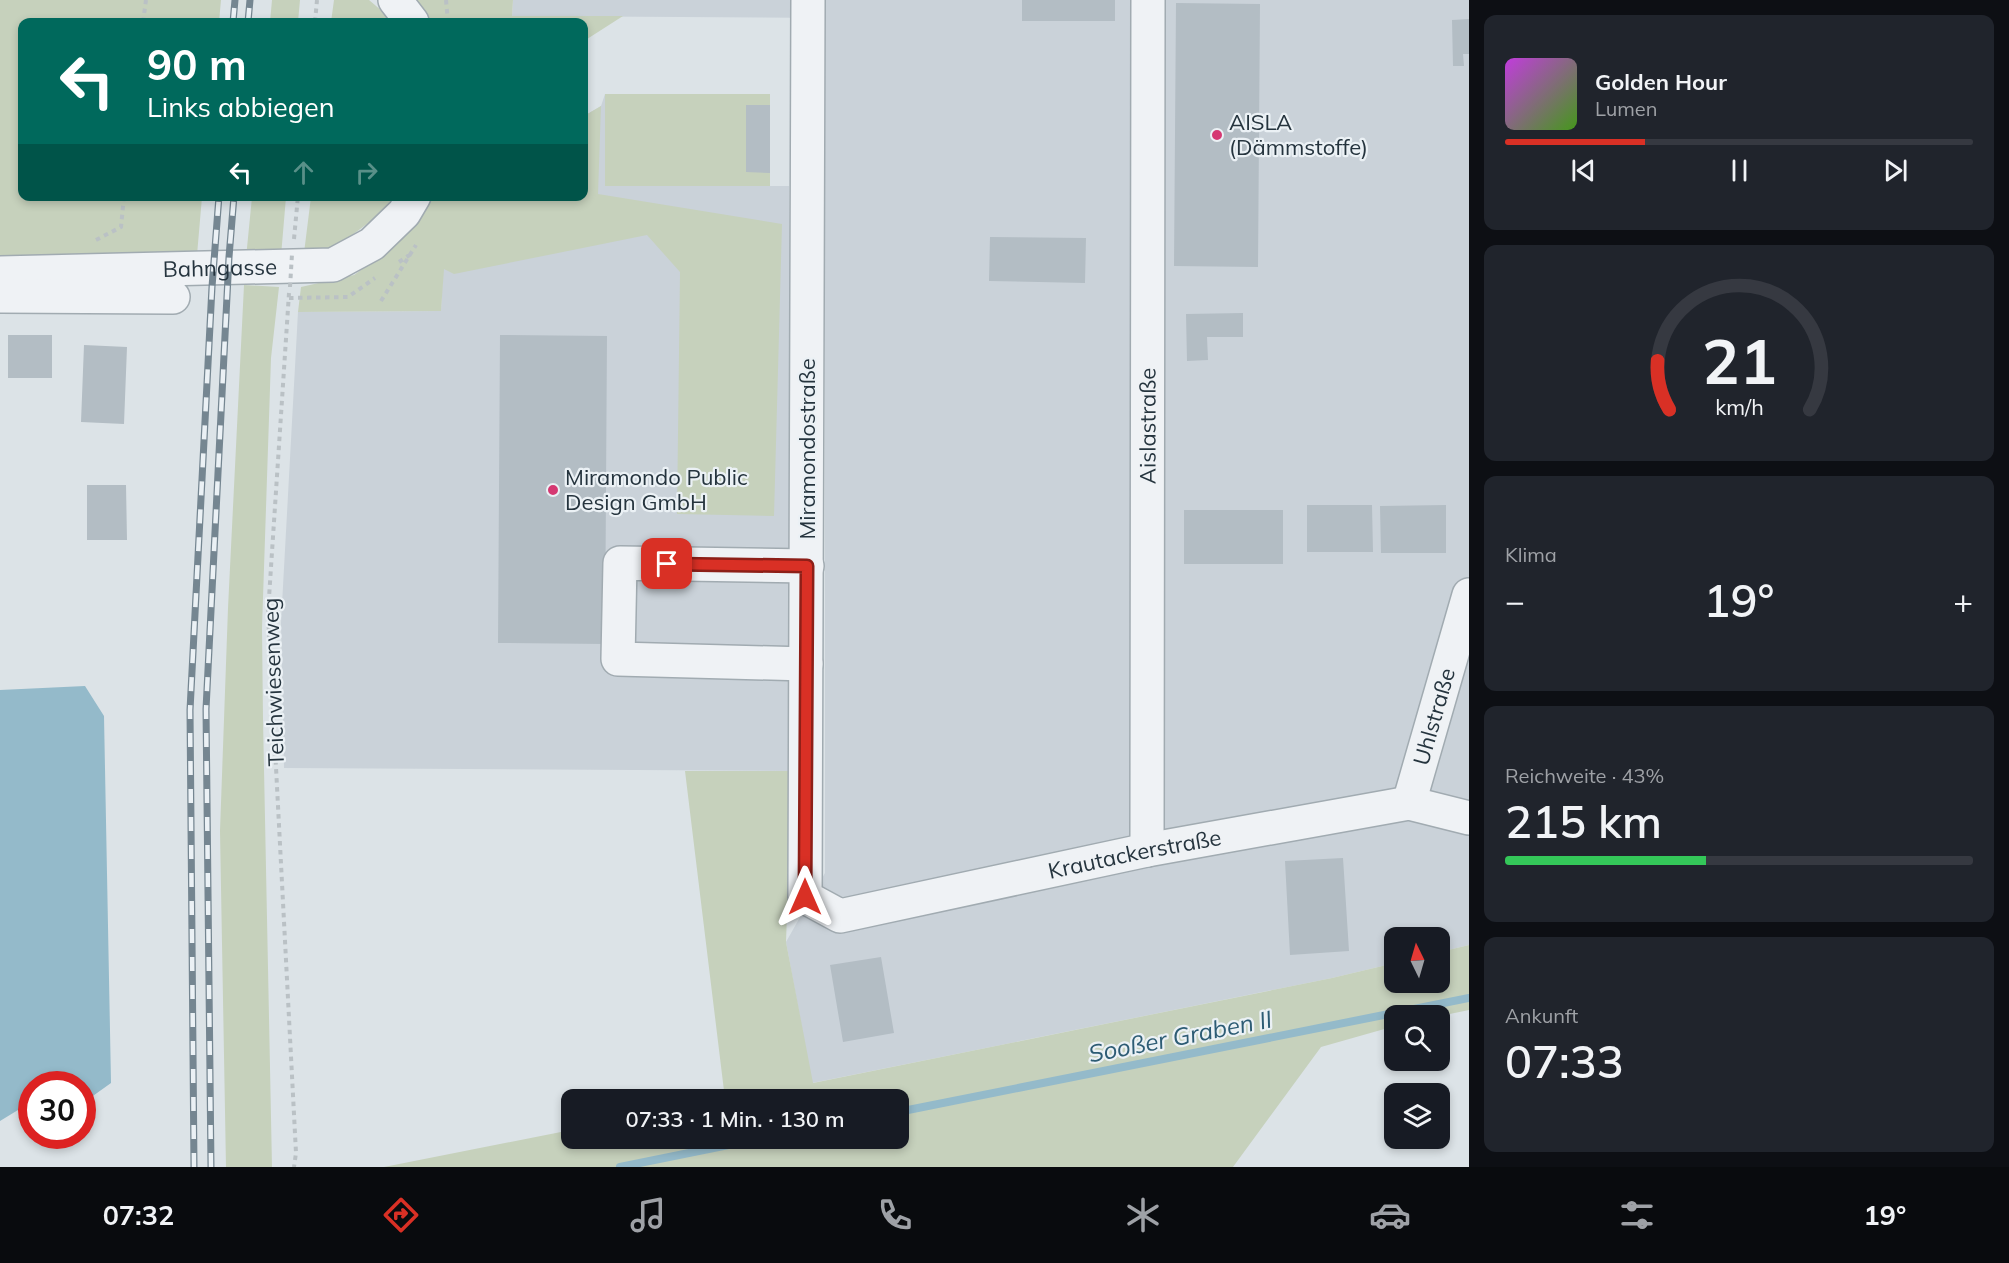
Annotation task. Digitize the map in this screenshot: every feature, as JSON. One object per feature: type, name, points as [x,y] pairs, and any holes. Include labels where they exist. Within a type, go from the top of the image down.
[{"type":"street","points":[[394,0],[409,18]]},
{"type":"street","name":"Miramondostraße","points":[[805,897],[808,0]]},
{"type":"street","name":"Aislastraße","points":[[1147,850],[1148,0]]},
{"type":"street","name":"Bahngasse","points":[[0,273],[333,266],[372,244],[404,213],[411,201]]},
{"type":"street","points":[[0,296],[172,297]]},
{"type":"street","points":[[806,664],[618,659],[620,563],[807,566]]},
{"type":"street","name":"Uhlstraße","points":[[1409,803],[1469,595]]},
{"type":"street","name":"Krautackerstraße","points":[[805,897],[840,916],[1147,850],[1409,803],[1469,818]]},
{"type":"path","points":[[144,18],[146,0]]},
{"type":"path","points":[[315,18],[317,0]]},
{"type":"path","points":[[446,0],[448,18]]},
{"type":"path","points":[[94,241],[121,227],[124,201]]},
{"type":"path","name":"Teichwiesenweg","points":[[294,1167],[296,1153],[268,614],[297,201]]},
{"type":"shaded area","points":[[513,0],[1469,0],[1469,945],[1450,950],[1450,927],[1384,927],[1384,966],[812,1083],[786,942],[825,873],[825,18],[512,16]]},
{"type":"shaded area","points":[[605,94],[605,186],[789,186],[792,771],[284,768],[281,623],[298,312],[441,311],[443,269],[574,201],[588,201],[588,114],[601,106]]},
{"type":"green space","points":[[0,0],[221,0],[219,18],[18,18],[18,201],[202,201],[197,255],[0,257]]},
{"type":"green space","points":[[272,0],[300,0],[298,18],[270,18]]},
{"type":"green space","points":[[334,0],[369,0],[390,18],[332,18]]},
{"type":"green space","points":[[416,0],[513,0],[512,16],[623,16],[588,38],[588,18],[429,18]]},
{"type":"green space","points":[[605,94],[770,94],[770,186],[605,186]]},
{"type":"green space","points":[[601,106],[598,194],[782,224],[774,516],[677,514],[680,272],[647,235],[454,274],[444,269],[441,311],[298,312],[301,287],[354,275],[393,247],[428,201],[588,201],[588,114]]},
{"type":"green space","points":[[252,201],[286,201],[281,256],[246,258]]},
{"type":"green space","points":[[310,201],[391,201],[387,209],[336,247],[304,253]]},
{"type":"green space","points":[[244,285],[279,287],[271,358],[262,628],[272,1167],[226,1167],[220,831],[228,608]]},
{"type":"green space","points":[[685,771],[792,771],[786,942],[813,1083],[1384,966],[1384,993],[1450,993],[1450,950],[1469,945],[1469,1010],[1450,1014],[1450,1005],[1384,1005],[1384,1029],[1321,1047],[1233,1167],[384,1167],[561,1132],[561,1149],[909,1149],[909,1089],[724,1089]]},
{"type":"water","points":[[85,686],[104,716],[111,1083],[96,1094],[96,1071],[18,1071],[18,1110],[0,1121],[0,690]]},
{"type":"building","points":[[1022,0],[1115,0],[1115,21],[1022,21]]},
{"type":"building","name":"AISLA (Dämmstoffe)","points":[[1176,3],[1260,4],[1258,267],[1174,266]]},
{"type":"building","points":[[1469,19],[1469,54],[1463,54],[1464,66],[1453,66],[1452,20]]},
{"type":"building","points":[[746,105],[770,105],[770,173],[746,172]]},
{"type":"building","points":[[990,237],[1086,238],[1085,283],[989,281]]},
{"type":"building","points":[[1243,313],[1243,337],[1207,337],[1208,360],[1187,361],[1186,314]]},
{"type":"building","points":[[8,335],[52,335],[52,378],[8,378]]},
{"type":"building","name":"Miramondo Public Design GmbH","points":[[500,335],[607,336],[605,644],[498,643]]},
{"type":"building","points":[[84,345],[127,347],[124,424],[81,422]]},
{"type":"building","points":[[87,485],[126,485],[127,540],[87,540]]},
{"type":"building","points":[[1307,505],[1372,505],[1373,552],[1307,552]]},
{"type":"building","points":[[1446,505],[1446,553],[1381,553],[1380,506]]},
{"type":"building","points":[[1184,510],[1283,510],[1283,564],[1184,564]]},
{"type":"building","points":[[1343,858],[1349,951],[1290,955],[1285,861]]},
{"type":"building","points":[[881,957],[894,1033],[843,1042],[830,965]]},
{"type":"waterway","name":"Sooßer Graben II","points":[[909,1110],[1469,998]]},
{"type":"waterway","name":"Sooßer Graben II","points":[[620,1167],[709,1149]]},
{"type":"railway","points":[[233,18],[235,0]]},
{"type":"railway","points":[[248,18],[250,0]]},
{"type":"railway","points":[[194,1167],[190,710],[219,201]]},
{"type":"railway","points":[[211,1167],[206,709],[234,201]]},
{"type":"place","name":"AISLA (Dämmstoffe)","points":[[1217,135]]},
{"type":"place","name":"Miramondo Public Design GmbH","points":[[553,490]]},
{"type":"route","points":[[667,564],[807,566],[805,897]]}]
